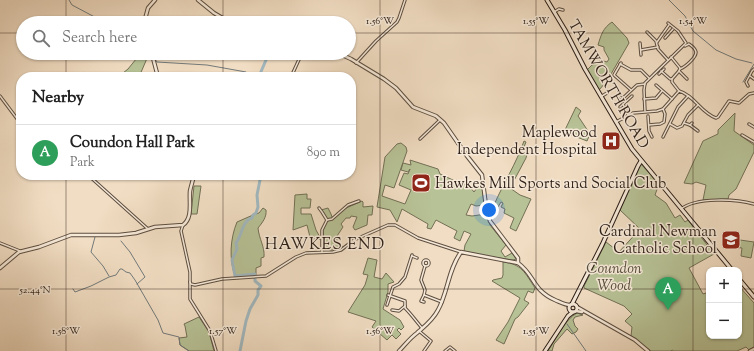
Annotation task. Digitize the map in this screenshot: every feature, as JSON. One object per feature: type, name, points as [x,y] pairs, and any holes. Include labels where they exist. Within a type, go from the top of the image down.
[{"type":"main road","name":"TAMWORTH ROAD","points":[[546,0],[632,149],[729,267]]},
{"type":"main road","points":[[545,351],[568,316],[623,201],[638,166],[642,161]]},
{"type":"main road","points":[[742,283],[754,297]]},
{"type":"street","points":[[146,16],[148,8],[155,0]]},
{"type":"street","points":[[198,0],[220,16]]},
{"type":"street","points":[[356,62],[397,22],[400,18],[405,0]]},
{"type":"street","points":[[554,12],[558,9],[563,10]]},
{"type":"street","points":[[645,111],[645,84],[649,78],[686,43],[678,31],[673,29],[668,24],[657,42]]},
{"type":"street","points":[[665,38],[673,29]]},
{"type":"street","points":[[647,32],[657,42],[660,52],[668,60]]},
{"type":"street","points":[[640,43],[641,55]]},
{"type":"street","points":[[672,79],[679,70],[694,57],[696,53],[690,44],[685,46]]},
{"type":"street","points":[[641,50],[658,47]]},
{"type":"street","points":[[671,58],[679,70],[688,79]]},
{"type":"street","points":[[152,60],[156,72]]},
{"type":"street","points":[[293,72],[299,60]]},
{"type":"street","points":[[352,60],[390,84],[413,106],[440,119],[447,127],[467,156],[482,174],[486,206],[490,221],[518,258],[518,263]]},
{"type":"street","points":[[631,90],[614,75],[620,64],[631,70],[641,70],[649,78]]},
{"type":"street","points":[[659,74],[664,69]]},
{"type":"street","points":[[748,86],[746,82],[754,69]]},
{"type":"street","points":[[662,71],[670,79],[672,79],[672,82],[679,91],[688,96],[705,112],[716,118],[718,118],[729,101],[739,103],[749,94],[754,92]]},
{"type":"street","points":[[750,76],[754,78]]},
{"type":"street","points":[[619,96],[622,99],[637,85],[645,84]]},
{"type":"street","points":[[656,84],[672,99]]},
{"type":"street","points":[[644,99],[656,98],[662,91]]},
{"type":"street","points":[[616,122],[628,115],[663,109],[679,91]]},
{"type":"street","points":[[601,96],[607,93]]},
{"type":"street","points":[[0,96],[16,117]]},
{"type":"street","points":[[620,107],[632,96]]},
{"type":"street","points":[[663,137],[678,107],[688,96]]},
{"type":"street","points":[[623,104],[628,115]]},
{"type":"street","points":[[669,124],[678,128],[682,126],[689,113],[698,105]]},
{"type":"street","points":[[649,125],[664,122],[666,114],[663,109]]},
{"type":"street","points":[[648,116],[650,134],[652,137]]},
{"type":"street","points":[[420,139],[440,119]]},
{"type":"street","points":[[684,123],[698,131]]},
{"type":"street","points":[[749,124],[754,127]]},
{"type":"street","points":[[742,135],[754,142]]},
{"type":"street","points":[[94,180],[148,229]]},
{"type":"street","points":[[193,180],[190,190],[190,212],[181,231],[190,272],[189,295],[191,302],[210,331],[216,351]]},
{"type":"street","points":[[326,220],[332,219],[348,205],[359,201]]},
{"type":"street","points":[[681,209],[690,203],[700,202],[736,201],[754,204]]},
{"type":"street","points":[[319,208],[326,220],[322,230],[322,252]]},
{"type":"street","points":[[190,288],[195,285],[222,279],[252,278],[269,274],[301,255],[341,250],[354,240],[384,226],[392,224],[418,238],[461,252],[518,263],[524,268],[537,288],[543,294],[585,312],[635,340],[648,351]]},
{"type":"street","points":[[0,268],[16,254],[71,235],[132,234],[164,226],[183,225]]},
{"type":"street","points":[[176,226],[181,231]]},
{"type":"street","points":[[0,243],[21,252]]},
{"type":"street","points":[[399,351],[434,316],[442,302],[453,264],[461,252]]},
{"type":"street","points":[[387,305],[389,295],[393,287],[400,284],[405,276],[412,256],[417,258]]},
{"type":"street","points":[[424,302],[421,301],[425,290],[420,280],[425,266]]},
{"type":"street","points":[[190,282],[191,284],[195,285]]},
{"type":"street","points":[[389,295],[405,301],[405,306],[422,328]]},
{"type":"street","points":[[424,295],[442,302]]},
{"type":"street","points":[[392,310],[398,311],[405,306]]},
{"type":"street","points":[[419,331],[431,341],[424,351]]},
{"type":"street","points":[[445,351],[450,347],[455,351]]},
{"type":"street","points":[[750,351],[754,349]]},
{"type":"green space","points":[[612,22],[627,38],[629,43],[607,81],[599,90],[587,70],[600,60],[607,62],[609,59],[604,47],[598,45],[604,29]]},
{"type":"green space","points":[[135,60],[146,60],[141,72],[124,72]]},
{"type":"green space","points":[[576,107],[581,111],[578,116],[590,134],[587,141],[564,132]]},
{"type":"green space","points":[[735,113],[734,131],[754,145],[754,152],[736,189],[729,195],[728,199],[703,200],[706,185],[696,182],[692,184],[684,183],[703,141],[718,134],[718,130]]},
{"type":"green space","points":[[524,141],[526,142],[524,147],[528,150],[526,158],[510,188],[520,195],[531,199],[516,231],[510,228],[514,218],[504,213],[505,209],[501,207],[503,203],[501,202],[498,207],[494,205]]},
{"type":"green space","points":[[401,143],[406,147],[407,151],[394,188],[385,185],[382,196],[405,204],[411,190],[399,185],[404,173],[408,174],[410,169],[408,172],[401,170],[403,163],[411,165],[410,160],[438,169],[440,174],[470,187],[474,192],[482,181],[484,205],[476,206],[471,204],[466,215],[472,216],[486,214],[490,225],[506,245],[501,251],[505,257],[512,253],[516,259],[513,260],[486,256],[464,251],[465,245],[471,234],[464,231],[460,241],[454,238],[457,231],[436,220],[431,229],[427,228],[428,224],[402,209],[397,222],[390,210],[377,207],[385,157],[397,144]]},
{"type":"green space","name":"Coundon Wood","points":[[641,164],[659,184],[655,195],[666,203],[675,218],[680,215],[685,222],[688,220],[714,254],[689,268],[703,294],[706,293],[706,339],[742,339],[742,289],[754,303],[754,347],[749,350],[746,347],[737,351],[651,351],[631,336],[632,327],[625,321],[632,314],[624,306],[584,288],[606,242],[619,252],[640,229],[620,210]]},
{"type":"green space","points":[[194,186],[201,186],[197,214],[191,214]]},
{"type":"green space","points":[[307,194],[307,199],[311,199],[310,208],[301,208],[301,214],[311,214],[316,230],[321,239],[314,240],[314,236],[310,237],[307,225],[293,230],[295,195]]},
{"type":"green space","points":[[362,201],[363,207],[373,206],[372,215],[368,215],[367,225],[355,230],[353,227],[357,217],[351,216],[350,218],[346,218],[341,224],[343,227],[337,236],[337,244],[344,247],[337,250],[324,250],[323,230],[327,221],[321,210],[328,208],[332,217],[336,217],[344,209]]},
{"type":"green space","points":[[263,208],[266,210],[266,215],[258,228],[264,253],[264,257],[261,258],[261,266],[256,268],[256,276],[235,276],[231,249],[237,222],[259,213]]},
{"type":"green space","points":[[733,239],[754,242],[751,258],[741,256],[742,248],[731,247]]},
{"type":"green space","points":[[368,258],[377,260],[374,277],[382,279],[386,273],[394,282],[388,284],[388,292],[383,309],[400,320],[404,327],[401,330],[399,328],[397,330],[401,334],[396,339],[392,335],[387,340],[372,327],[376,321],[348,312],[365,285],[368,275],[363,274]]},
{"type":"green space","points":[[503,262],[519,267],[535,288],[533,293],[528,291],[524,300],[529,303],[515,319],[504,344],[496,340],[508,322],[520,298],[492,281],[502,278]]},
{"type":"green space","points":[[577,313],[583,315],[575,317],[573,320],[578,329],[576,332],[572,334],[567,329],[554,344],[552,351],[548,351],[564,325]]},
{"type":"green space","points":[[199,317],[209,332],[214,351],[189,351],[180,345],[179,338],[187,337],[184,324]]},
{"type":"waterway","points":[[69,0],[72,5],[93,16]]},
{"type":"waterway","points":[[669,0],[685,16],[693,31],[716,50],[736,59],[752,63]]},
{"type":"waterway","points":[[156,60],[157,62],[207,65],[246,72]]},
{"type":"waterway","points":[[261,72],[266,60]]},
{"type":"waterway","points":[[743,82],[754,64]]},
{"type":"waterway","points":[[240,351],[246,321],[261,286],[255,281],[255,274],[235,276],[232,260],[237,249],[236,243],[244,225],[256,213],[258,207],[257,195],[260,180]]},
{"type":"waterway","points":[[95,237],[91,252],[109,276]]},
{"type":"waterway","points":[[121,241],[130,252],[145,277],[137,284]]},
{"type":"waterway","points":[[73,289],[75,292],[91,286],[116,275],[120,269],[130,273],[158,320],[163,333],[179,337],[180,345],[189,351]]},
{"type":"waterway","points":[[567,324],[586,351]]},
{"type":"place","name":"Maplewood Independent Hospital","points":[[611,141]]},
{"type":"place","name":"Hawkes Mill Sports and Social Club","points":[[421,183]]},
{"type":"place","name":"Cardinal Newman Catholic School","points":[[731,240]]},
{"type":"place","name":"Coundon Hall Park","points":[[668,310]]},
{"type":"district","name":"HAWKES END","points":[[325,243]]}]
